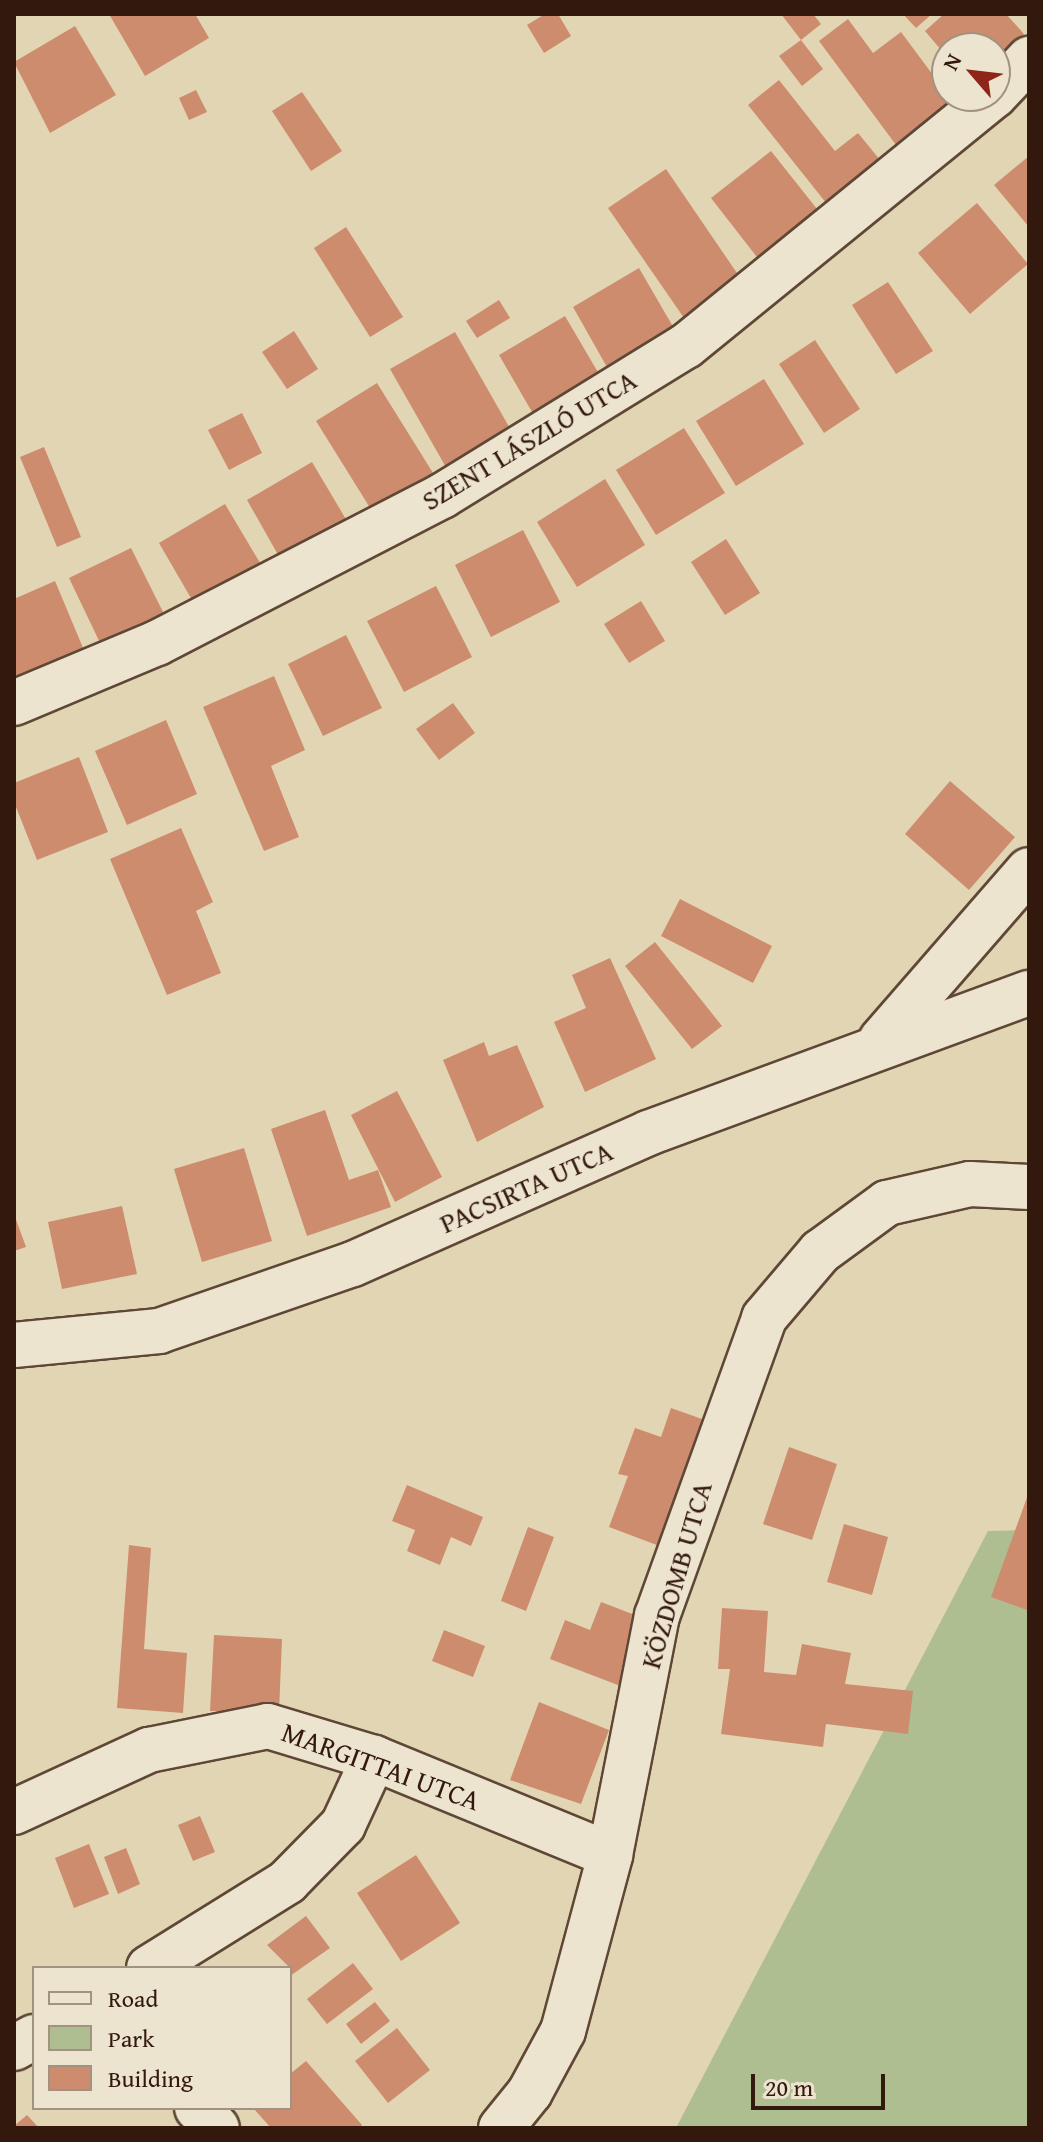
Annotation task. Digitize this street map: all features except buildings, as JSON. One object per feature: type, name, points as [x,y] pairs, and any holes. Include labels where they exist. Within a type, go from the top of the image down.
[{"type":"street","name":"SZENT LÁSZLÓ UTCA","points":[[1011,78],[1029,59]]},
{"type":"street","name":"SZENT LÁSZLÓ UTCA","points":[[14,703],[157,643],[442,496],[686,346],[973,112]]},
{"type":"street","points":[[877,1044],[1029,870]]},
{"type":"street","name":"PACSIRTA UTCA","points":[[14,1345],[159,1331],[338,1269],[648,1133],[877,1044],[1029,993]]},
{"type":"street","name":"KÖZDOMB UTCA","points":[[501,2128],[532,2110],[563,2031],[610,1855],[657,1616],[764,1318],[820,1252],[887,1203],[970,1184],[1029,1187]]},
{"type":"street","name":"MARGITTAI UTCA","points":[[14,1812],[149,1750],[268,1726],[374,1758],[610,1855]]},
{"type":"street","points":[[152,1966],[287,1882],[343,1825],[374,1758]]},
{"type":"street","points":[[14,2048],[32,2038]]},
{"type":"street","points":[[199,2110],[217,2128]]},
{"type":"green space","points":[[1029,1530],[1029,2128],[676,2128],[988,1531]]}]
